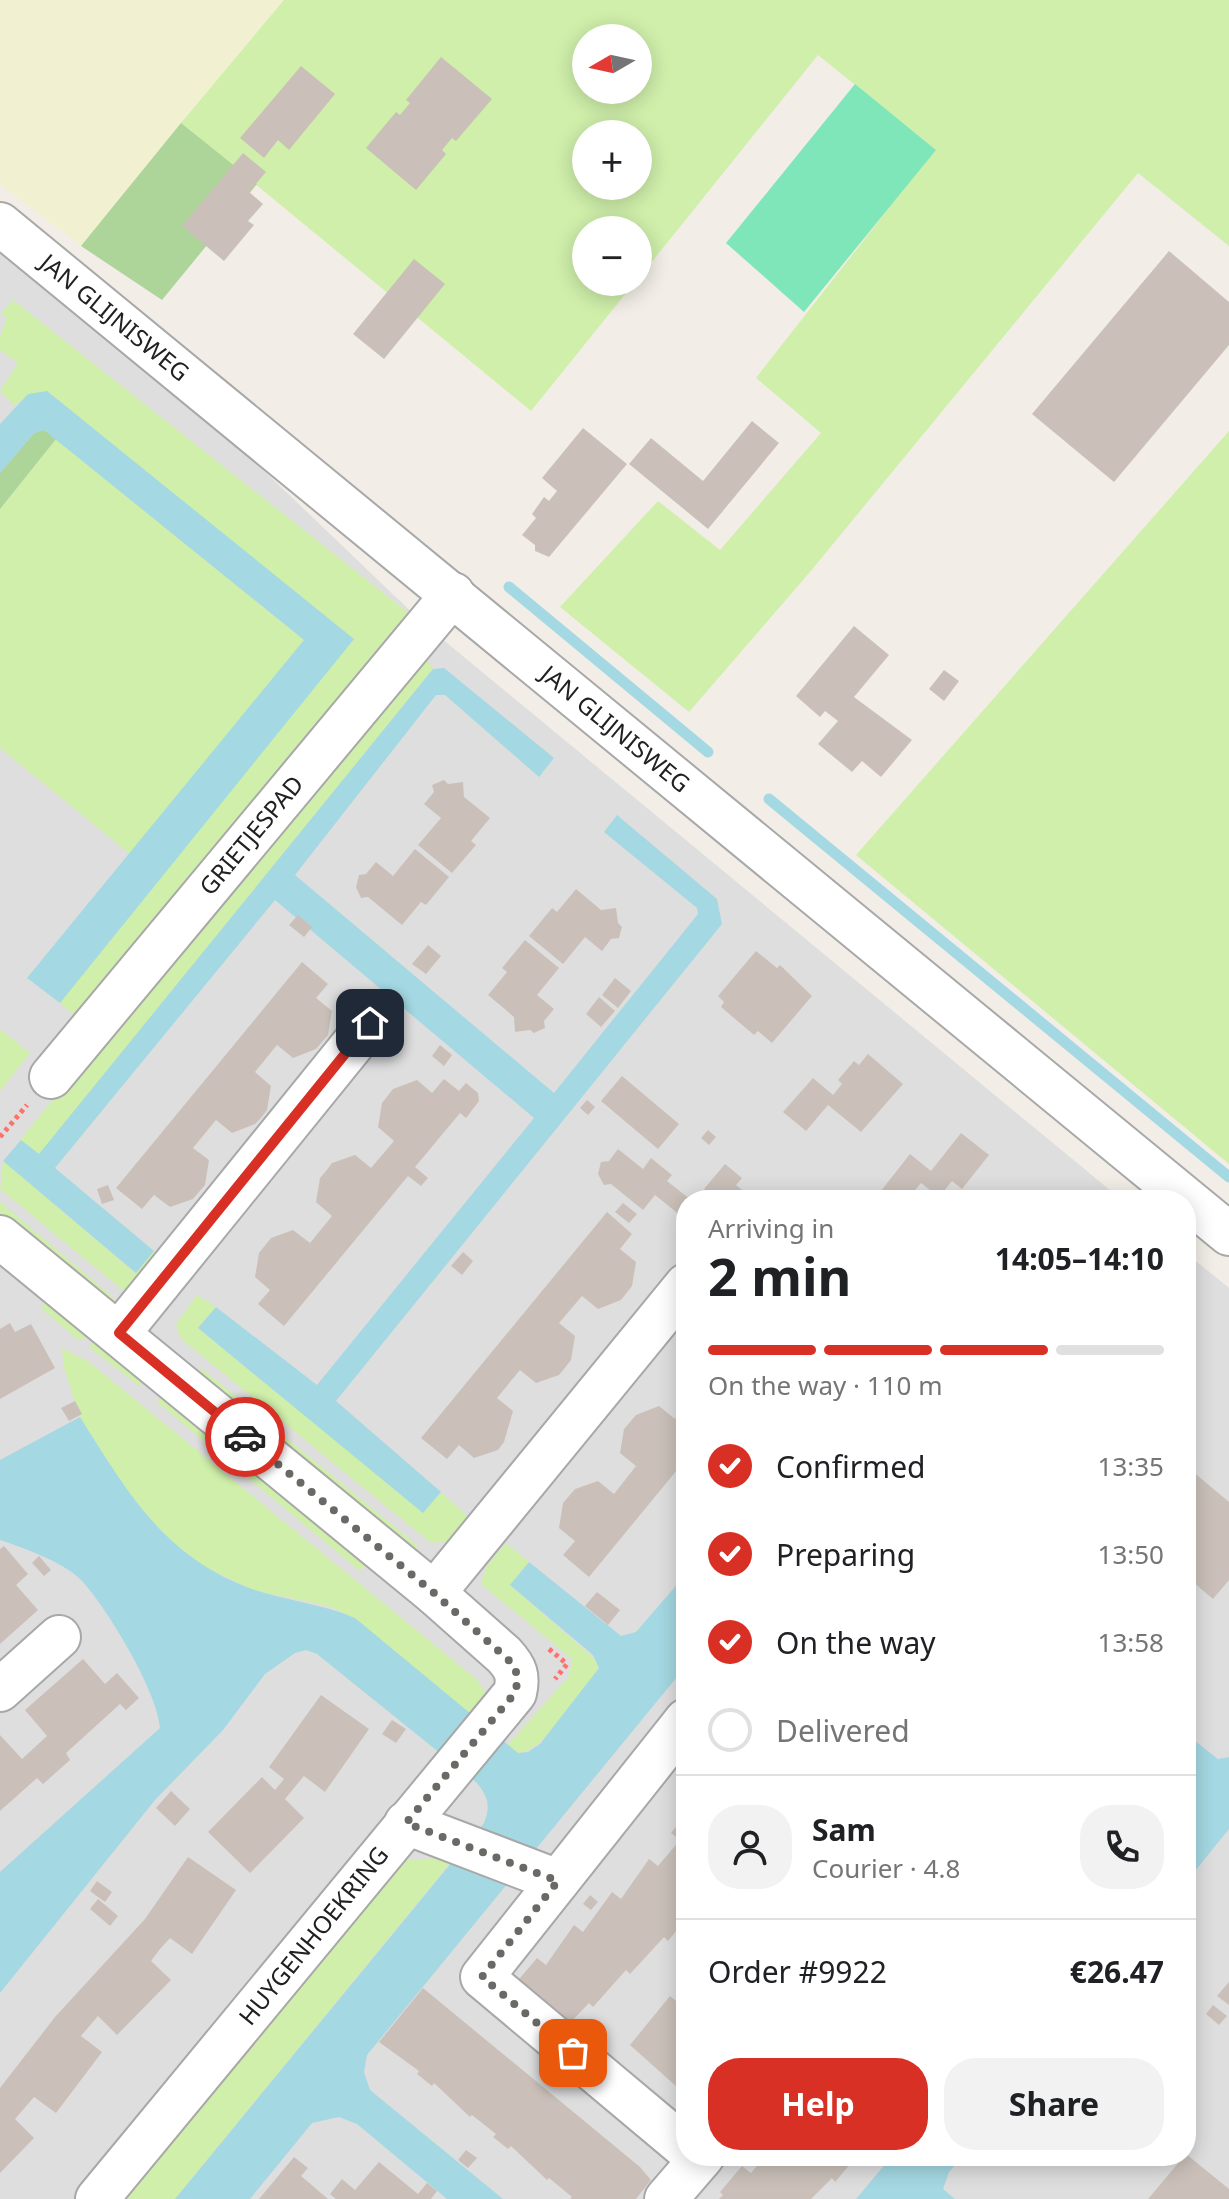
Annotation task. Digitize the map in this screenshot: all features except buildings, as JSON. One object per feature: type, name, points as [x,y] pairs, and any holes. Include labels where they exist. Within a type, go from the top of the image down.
[{"type":"street","name":"JAN GLIJNISWEG","points":[[0,224],[1176,1190]]},
{"type":"street","name":"GRIETJESPAD","points":[[51,1077],[453,594]]},
{"type":"street","points":[[119,1333],[370,1023]]},
{"type":"street","name":"JAN GLIJNISWEG","points":[[1196,1207],[1229,1234]]},
{"type":"street","name":"HUYGENHOEKRING","points":[[0,1237],[16,1272],[119,1333],[434,1593],[514,1665],[518,1679],[515,1693],[97,2199]]},
{"type":"street","points":[[434,1593],[676,1297]]},
{"type":"street","points":[[0,1690],[59,1637]]},
{"type":"street","points":[[676,1731],[541,1874],[482,1977],[676,2138]]},
{"type":"street","points":[[406,1823],[541,1874]]},
{"type":"street","points":[[666,2199],[688,2166]]},
{"type":"shaded area","points":[[0,218],[424,624],[1110,1190],[676,1190],[676,2166],[1196,2166],[1196,1261],[1229,1288],[1229,2199],[0,2199]]},
{"type":"green space","points":[[0,0],[284,0],[81,246],[0,184]]},
{"type":"green space","points":[[284,0],[1229,0],[1229,246],[1138,173],[810,572],[689,712],[560,607],[658,501],[720,550],[821,433],[756,378],[935,149],[818,55],[652,262],[652,216],[572,216],[572,296],[624,296],[531,411],[181,123]]},
{"type":"green space","points":[[855,84],[936,150],[804,312],[726,243]]},
{"type":"green space","points":[[181,123],[257,184],[162,300],[81,246]]},
{"type":"green space","points":[[13,300],[410,614],[81,1021],[60,1003],[353,639],[47,392],[29,394],[14,406],[0,391],[18,363],[0,350],[0,336],[7,318],[1,314]]},
{"type":"green space","points":[[44,430],[56,439],[0,509],[0,473],[34,433]]},
{"type":"green space","points":[[1229,431],[1229,1164],[856,855]]},
{"type":"green space","points":[[56,439],[304,640],[130,854],[0,748],[0,509]]},
{"type":"green space","points":[[419,649],[433,669],[39,1155],[20,1140]]},
{"type":"green space","points":[[0,1029],[30,1053],[0,1091]]},
{"type":"green space","points":[[3,1161],[135,1273],[154,1251],[165,1264],[126,1293],[0,1189]]},
{"type":"green space","points":[[0,1202],[115,1299],[108,1308],[0,1217]]},
{"type":"green space","points":[[197,1295],[216,1307],[198,1328],[423,1512],[441,1492],[467,1516],[450,1541],[431,1543],[180,1338],[176,1324]]},
{"type":"green space","points":[[44,1297],[87,1332],[84,1339],[77,1339],[42,1309]]},
{"type":"green space","points":[[95,1339],[146,1380],[139,1386],[89,1347]]},
{"type":"green space","points":[[62,1348],[89,1362],[476,1679],[487,1694],[469,1715],[355,1618],[328,1606],[253,1590],[205,1567],[168,1539],[119,1482],[80,1417],[64,1368]]},
{"type":"green space","points":[[201,1368],[418,1546],[410,1553],[192,1376]]},
{"type":"green space","points":[[163,1395],[368,1563],[360,1571],[157,1402]]},
{"type":"green space","points":[[506,1543],[529,1562],[510,1585],[598,1662],[598,1673],[550,1733],[528,1750],[518,1753],[507,1746],[569,1676],[572,1659],[481,1584],[486,1567]]},
{"type":"green space","points":[[455,1857],[175,2199],[126,2199],[404,1860]]},
{"type":"water","points":[[47,391],[354,639],[60,1003],[27,978],[304,640],[44,430],[34,433],[0,473],[0,424],[28,394]]},
{"type":"water","points":[[444,668],[554,758],[539,777],[445,695],[436,695],[295,875],[554,1093],[698,914],[697,908],[604,832],[617,815],[717,899],[722,924],[336,1401],[441,1492],[423,1513],[198,1328],[216,1307],[317,1385],[534,1118],[275,900],[55,1168],[154,1251],[136,1273],[3,1161],[21,1140],[39,1154],[433,669]]},
{"type":"water","points":[[80,1417],[132,1497],[172,1541],[196,1560],[224,1577],[255,1590],[355,1618],[518,1753],[528,1752],[540,1744],[599,1668],[593,1655],[510,1585],[529,1562],[621,1636],[636,1632],[676,1586],[676,1678],[367,2055],[364,2072],[370,2090],[503,2199],[447,2199],[357,2124],[339,2117],[312,2123],[250,2199],[175,2199],[486,1817],[487,1802],[477,1783],[317,1654],[306,1650],[295,1653],[265,1674],[223,1730],[155,1800],[0,1993],[0,1872],[160,1728],[150,1694],[130,1651],[82,1581],[55,1562],[0,1540],[0,1460]]},
{"type":"water","points":[[1196,1742],[1218,1759],[1229,1757],[1229,1829],[1196,1870]]},
{"type":"water","points":[[884,2166],[954,2166],[943,2189],[955,2199],[856,2199]]},
{"type":"waterway","points":[[509,587],[708,752]]},
{"type":"waterway","points":[[769,799],[1229,1177]]},
{"type":"way so far","points":[[245,1437],[434,1593],[514,1665],[518,1679],[515,1693],[406,1823],[558,1881],[482,1977],[573,2053]]},
{"type":"route","points":[[245,1437],[119,1333],[370,1023]]}]
